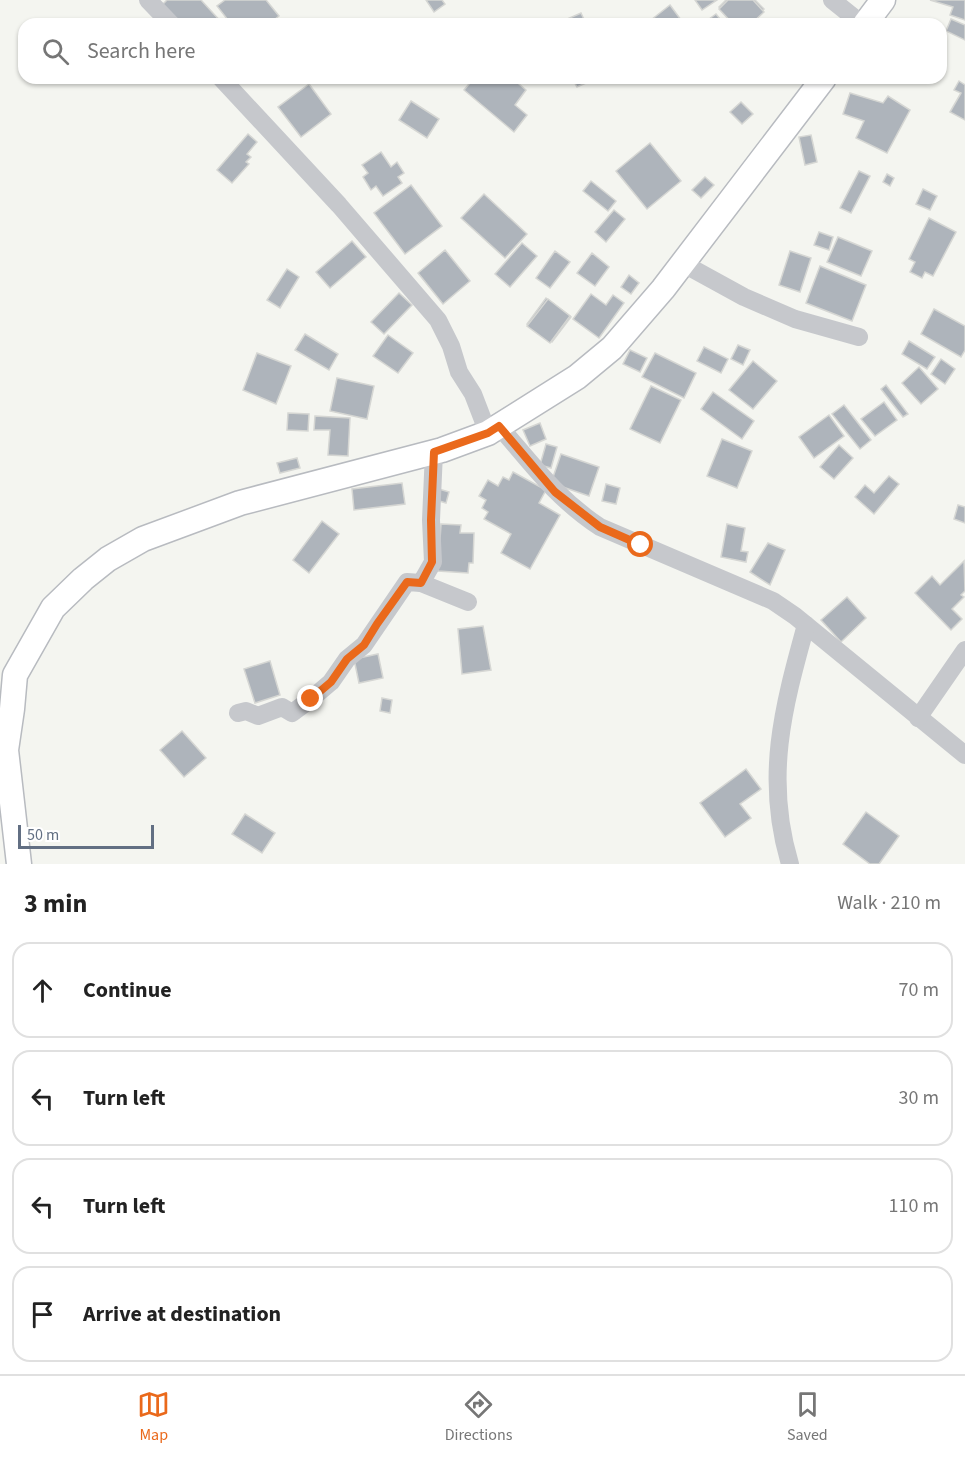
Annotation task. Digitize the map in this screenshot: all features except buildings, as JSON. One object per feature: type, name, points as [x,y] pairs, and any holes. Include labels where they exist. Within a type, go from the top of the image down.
[{"type":"main road","points":[[869,18],[883,0]]},
{"type":"main road","points":[[19,864],[6,750],[15,675],[52,608],[108,559],[143,539],[240,503],[434,452],[494,429],[578,377],[612,348],[682,264],[819,84]]},
{"type":"street","points":[[148,0],[165,18]]},
{"type":"street","points":[[832,0],[856,18]]},
{"type":"street","points":[[227,84],[339,205],[438,320],[451,346],[459,372],[494,429],[555,492],[600,527],[773,601],[806,625],[965,755]]},
{"type":"street","points":[[682,264],[764,306],[795,319],[859,337]]},
{"type":"street","points":[[421,583],[432,562],[434,452]]},
{"type":"street","points":[[238,713],[246,711],[258,716],[282,707],[292,713],[311,699],[331,682],[347,659],[364,645],[407,582],[421,583],[468,602]]},
{"type":"street","points":[[790,864],[779,808],[776,764],[782,717],[806,625]]},
{"type":"street","points":[[918,718],[965,650]]},
{"type":"route","points":[[311,699],[331,682],[347,659],[364,645],[407,582],[421,583],[432,562],[434,452],[488,433],[499,426],[555,492],[600,527],[641,545]]}]
